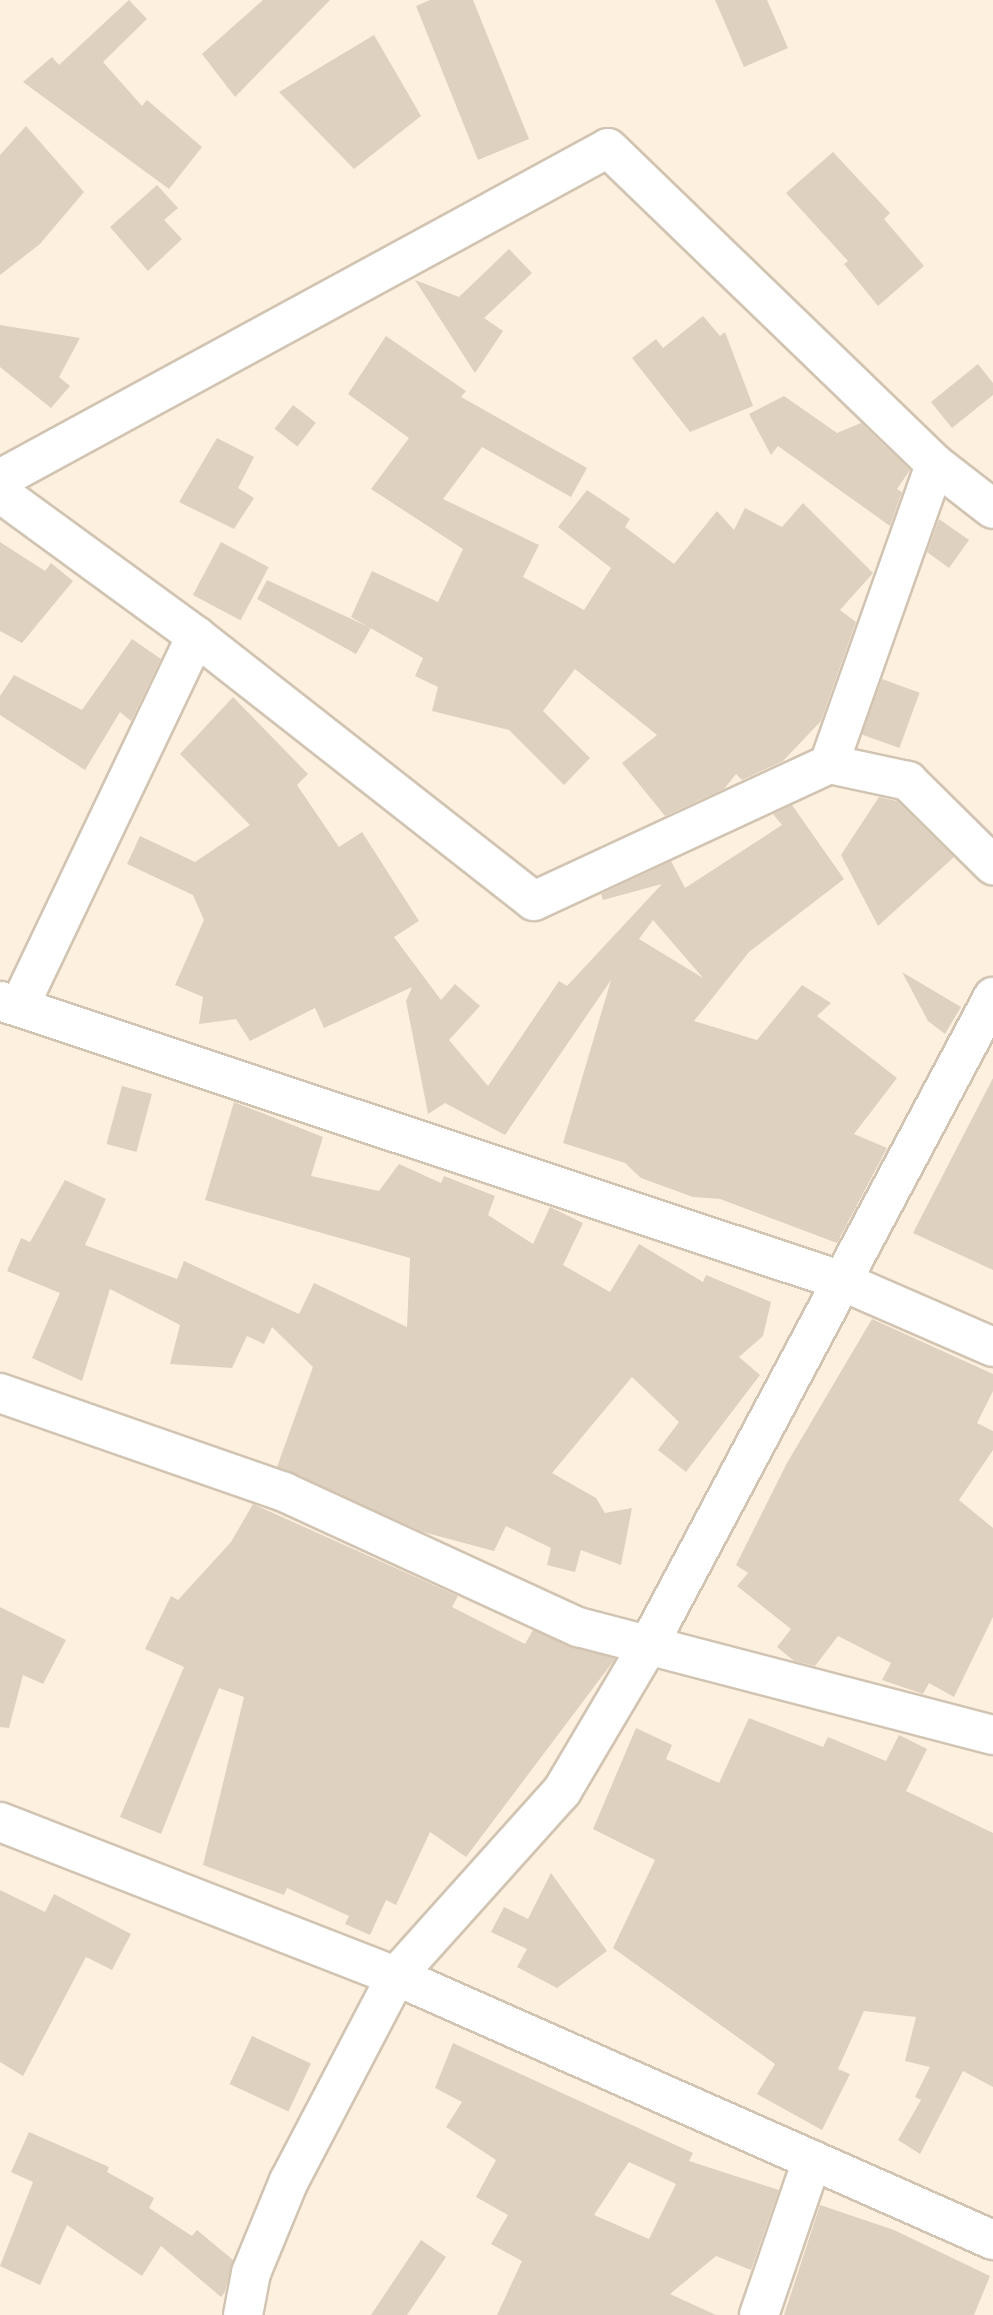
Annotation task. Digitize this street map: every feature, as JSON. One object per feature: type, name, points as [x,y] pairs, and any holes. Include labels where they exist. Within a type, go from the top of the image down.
[{"type":"street","points":[[0,479],[608,148],[936,464],[993,509]]},
{"type":"street","points":[[829,764],[936,464]]},
{"type":"street","points":[[0,492],[196,636],[534,901],[829,764],[908,781],[993,865]]},
{"type":"street","points":[[196,636],[9,1004],[839,1280],[993,1346]]},
{"type":"street","points":[[243,2315],[251,2273],[289,2181],[396,1976],[562,1791],[649,1644],[839,1280],[993,997]]},
{"type":"street","points":[[0,1393],[284,1492],[496,1593],[578,1627],[993,1735]]},
{"type":"street","points":[[0,1822],[396,1976],[993,2239]]},
{"type":"street","points":[[759,2315],[812,2160]]},
{"type":"building","points":[[129,0],[147,19],[103,62],[142,106],[147,100],[202,147],[169,189],[23,82],[52,57],[59,65]]},
{"type":"building","points":[[263,0],[330,0],[235,97],[202,54]]},
{"type":"building","points":[[430,0],[473,0],[529,139],[478,160],[416,6]]},
{"type":"building","points":[[715,0],[767,0],[788,48],[744,67]]},
{"type":"building","points":[[374,35],[421,116],[354,169],[279,92]]},
{"type":"building","points":[[26,126],[84,192],[40,244],[0,275],[0,155]]},
{"type":"building","points":[[833,152],[890,213],[884,219],[924,266],[878,306],[844,264],[848,261],[786,193]]},
{"type":"building","points":[[157,185],[178,208],[164,220],[182,239],[148,271],[110,227]]},
{"type":"building","points":[[509,249],[532,273],[484,318],[503,331],[475,373],[415,280],[459,297]]},
{"type":"building","points":[[703,316],[720,336],[725,332],[753,406],[690,432],[632,358],[656,339],[663,348]]},
{"type":"building","points":[[0,325],[80,338],[59,377],[70,386],[51,408],[0,367]]},
{"type":"building","points":[[386,336],[466,391],[461,397],[587,468],[571,497],[482,447],[443,499],[539,545],[523,577],[584,610],[611,568],[558,527],[587,490],[630,519],[625,527],[674,564],[717,511],[734,530],[745,508],[782,527],[803,503],[873,573],[840,610],[856,622],[821,721],[783,761],[742,780],[736,774],[724,789],[665,816],[622,763],[657,735],[575,669],[543,711],[590,758],[564,785],[509,730],[432,711],[438,687],[415,676],[423,658],[351,617],[372,571],[438,602],[463,549],[371,489],[409,438],[348,394]]},
{"type":"building","points":[[978,364],[993,383],[993,395],[952,428],[931,402]]},
{"type":"building","points":[[784,396],[837,433],[861,423],[910,470],[897,489],[902,492],[890,526],[778,446],[771,455],[749,414]]},
{"type":"building","points":[[293,405],[316,423],[297,446],[275,429]]},
{"type":"building","points":[[217,438],[254,457],[238,488],[254,498],[234,529],[179,502]]},
{"type":"building","points":[[939,519],[969,540],[949,568],[927,552]]},
{"type":"building","points":[[0,542],[45,571],[51,563],[73,581],[22,643],[0,631]]},
{"type":"building","points":[[221,542],[269,567],[241,620],[193,595]]},
{"type":"building","points":[[267,580],[371,628],[356,654],[257,599]]},
{"type":"building","points":[[132,639],[161,659],[131,721],[120,712],[85,770],[0,715],[0,696],[14,675],[82,710]]},
{"type":"building","points":[[882,679],[920,693],[899,748],[862,734]]},
{"type":"building","points":[[233,697],[308,774],[297,785],[339,847],[362,832],[419,921],[394,937],[441,1000],[455,984],[480,1006],[449,1040],[488,1086],[559,981],[567,986],[662,884],[603,900],[601,894],[671,861],[685,888],[782,825],[773,814],[792,805],[844,879],[749,952],[694,1021],[757,1040],[802,985],[831,1003],[817,1016],[897,1078],[854,1134],[887,1148],[837,1243],[720,1199],[693,1197],[641,1178],[625,1163],[563,1143],[611,980],[505,1135],[445,1103],[428,1114],[406,1001],[412,987],[324,1028],[315,1008],[250,1041],[236,1019],[199,1024],[203,997],[175,985],[204,920],[193,895],[127,864],[140,836],[195,862],[250,825],[180,754]],"holes":[[[653,920],[703,978],[639,939]]]},
{"type":"building","points":[[879,797],[897,801],[954,857],[878,926],[841,855]]},
{"type":"building","points":[[902,972],[961,1007],[945,1034],[928,1021]]},
{"type":"building","points":[[993,1078],[993,1270],[913,1233]]},
{"type":"building","points":[[122,1086],[152,1094],[136,1152],[106,1144]]},
{"type":"building","points":[[234,1102],[323,1137],[311,1176],[379,1191],[399,1164],[441,1183],[444,1176],[495,1196],[488,1215],[533,1244],[550,1207],[583,1223],[563,1265],[610,1292],[639,1244],[703,1282],[706,1275],[771,1302],[763,1336],[739,1357],[760,1375],[686,1472],[658,1450],[679,1422],[632,1377],[552,1473],[596,1498],[605,1513],[632,1508],[621,1565],[581,1550],[575,1572],[547,1565],[551,1548],[506,1526],[494,1551],[423,1532],[277,1467],[313,1367],[272,1327],[264,1344],[247,1336],[232,1368],[170,1364],[180,1325],[110,1289],[82,1381],[32,1358],[60,1293],[7,1271],[21,1238],[30,1242],[65,1180],[106,1199],[85,1245],[177,1279],[184,1261],[299,1314],[314,1283],[407,1327],[410,1258],[205,1200]]},
{"type":"building","points":[[872,1319],[993,1374],[993,1391],[977,1423],[993,1431],[993,1450],[959,1500],[993,1528],[993,1617],[954,1697],[929,1683],[923,1694],[882,1680],[891,1663],[838,1636],[815,1666],[794,1661],[777,1647],[791,1629],[737,1586],[748,1573],[736,1565],[787,1463]]},
{"type":"building","points":[[253,1504],[458,1596],[452,1607],[525,1644],[533,1630],[615,1659],[466,1857],[430,1832],[396,1905],[386,1900],[370,1935],[345,1924],[349,1916],[287,1888],[284,1895],[203,1865],[244,1697],[219,1688],[161,1834],[120,1817],[184,1667],[145,1649],[171,1596],[178,1600],[231,1542]]},
{"type":"building","points":[[0,1607],[66,1640],[43,1684],[23,1675],[9,1728],[0,1727]]},
{"type":"building","points":[[749,1718],[823,1747],[828,1737],[886,1761],[899,1735],[927,1749],[906,1791],[993,1833],[993,2087],[963,2071],[920,2154],[898,2140],[921,2100],[915,2097],[930,2067],[905,2061],[916,2017],[864,2011],[838,2069],[850,2074],[822,2130],[757,2094],[775,2064],[613,1948],[655,1860],[593,1829],[636,1728],[672,1745],[666,1759],[719,1783]]},
{"type":"building","points":[[551,1873],[607,1951],[557,1988],[517,1967],[527,1949],[491,1932],[504,1907],[528,1919]]},
{"type":"building","points":[[0,1890],[45,1912],[54,1894],[131,1934],[112,1970],[86,1957],[23,2076],[0,2062]]},
{"type":"building","points":[[252,2036],[311,2063],[289,2112],[230,2084]]},
{"type":"building","points":[[453,2043],[693,2153],[689,2161],[779,2190],[751,2270],[716,2256],[670,2294],[716,2315],[497,2315],[522,2261],[491,2244],[508,2215],[476,2197],[496,2160],[446,2127],[462,2102],[435,2088]],"holes":[[[629,2162],[676,2184],[649,2239],[594,2215]]]},
{"type":"building","points":[[29,2132],[109,2167],[107,2172],[154,2198],[149,2208],[192,2236],[197,2230],[233,2260],[225,2292],[221,2297],[161,2246],[142,2276],[67,2225],[40,2285],[0,2266],[33,2182],[11,2172]]},
{"type":"building","points":[[820,2205],[894,2230],[990,2276],[974,2315],[784,2315]]},
{"type":"building","points":[[421,2240],[446,2257],[407,2315],[371,2315]]}]
